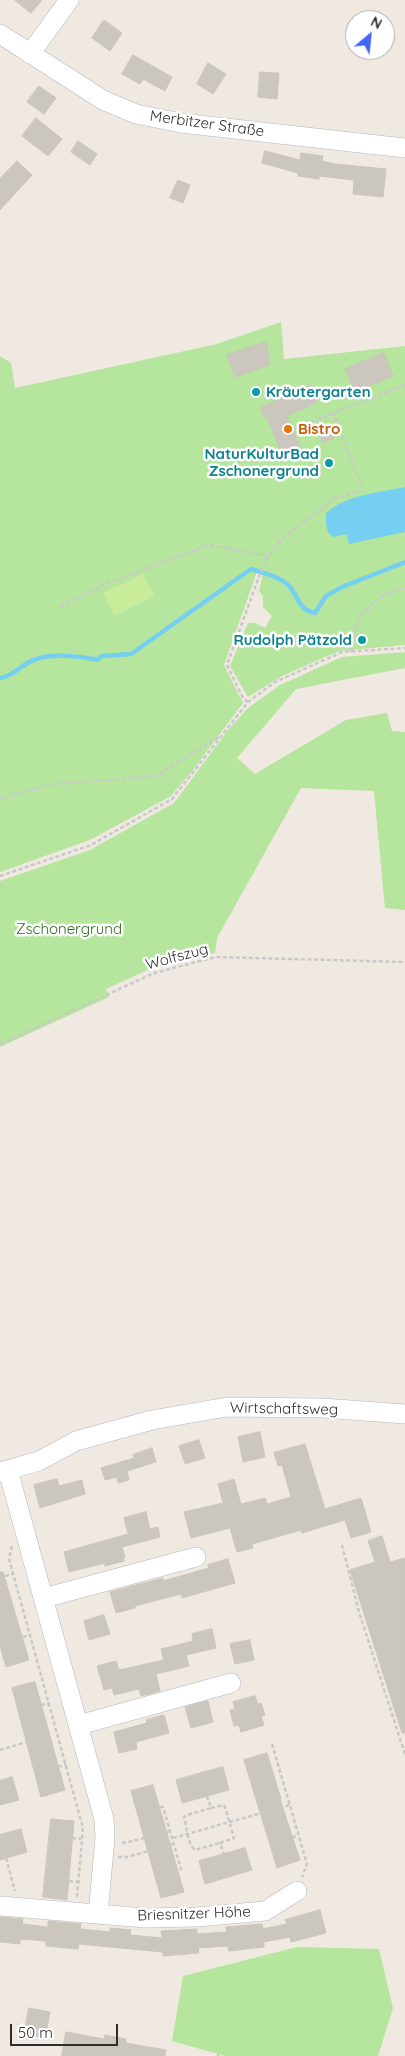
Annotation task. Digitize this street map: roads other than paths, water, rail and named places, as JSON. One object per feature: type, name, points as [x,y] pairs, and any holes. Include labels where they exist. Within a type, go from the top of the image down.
[{"type":"street","points":[[30,54],[69,0]]},
{"type":"street","name":"Merbitzer Straße","points":[[0,34],[103,100],[136,114],[181,123],[405,148]]},
{"type":"street","name":"Wirtschaftsweg","points":[[4,1471],[39,1461],[76,1441],[152,1420],[226,1407],[323,1408],[405,1414]]},
{"type":"street","points":[[4,1471],[24,1528],[100,1803],[104,1847],[98,1914]]},
{"type":"street","points":[[44,1598],[196,1557]]},
{"type":"street","points":[[79,1725],[231,1683]]},
{"type":"street","name":"Briesnitzer Höhe","points":[[9,1907],[145,1918],[197,1917],[265,1911],[298,1891]]},
{"type":"water","points":[[405,487],[405,532],[349,544],[347,534],[333,537],[329,532],[326,513],[335,507],[364,495]]},
{"type":"waterway","points":[[0,678],[10,675],[30,662],[48,656],[83,657],[97,660],[102,656],[131,654],[251,569],[280,579],[292,589],[305,609],[315,613],[326,596],[342,587],[405,562]]},
{"type":"place","name":"Kräutergarten","points":[[256,392]]},
{"type":"place","name":"Bistro","points":[[288,429]]},
{"type":"place","name":"NaturKulturBad Zschonergrund","points":[[329,463]]},
{"type":"place","name":"Rudolph Pätzold","points":[[362,640]]},
{"type":"park label","name":"Zschonergrund","points":[[69,929]]}]
